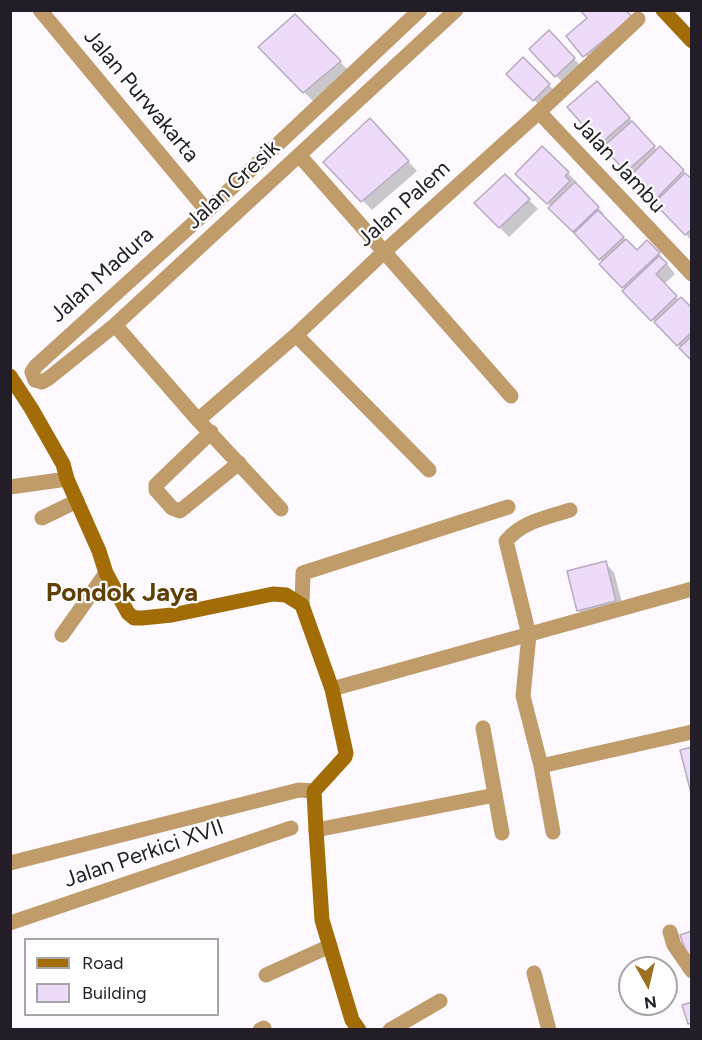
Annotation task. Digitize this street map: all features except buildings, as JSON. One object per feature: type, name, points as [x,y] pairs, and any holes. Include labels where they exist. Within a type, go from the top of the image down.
[{"type":"street","name":"Jalan Purwakarta","points":[[40,10],[207,211]]},
{"type":"street","name":"Jalan Gresik","points":[[35,380],[42,382],[50,378],[115,325],[456,10]]},
{"type":"street","points":[[663,10],[692,41]]},
{"type":"street","name":"Jalan Madura","points":[[35,380],[32,372],[36,366],[207,211],[414,12]]},
{"type":"street","points":[[414,12],[431,33]]},
{"type":"street","name":"Jalan Palem","points":[[198,420],[296,335],[638,20]]},
{"type":"street","name":"Jalan Jambu","points":[[539,112],[692,274]]},
{"type":"street","points":[[299,155],[511,396]]},
{"type":"street","points":[[115,325],[198,420],[281,509]]},
{"type":"street","points":[[296,335],[429,470]]},
{"type":"street","points":[[10,376],[63,464],[106,573],[128,613],[134,618],[172,615],[273,594],[286,595],[302,604]]},
{"type":"street","points":[[211,432],[156,485],[156,490],[172,508],[182,510],[239,463]]},
{"type":"street","points":[[10,487],[67,479]]},
{"type":"street","points":[[42,518],[77,501]]},
{"type":"street","points":[[359,1029],[352,1020],[322,920],[314,791],[345,757],[346,753],[332,689],[302,604],[303,573],[507,507]]},
{"type":"street","points":[[553,831],[541,766],[523,696],[529,635],[506,541],[514,531],[530,522],[570,510]]},
{"type":"street","points":[[62,635],[106,573]]},
{"type":"street","points":[[332,689],[692,589]]},
{"type":"street","points":[[483,728],[502,833]]},
{"type":"street","points":[[541,766],[692,732]]},
{"type":"street","points":[[10,863],[299,790],[314,791]]},
{"type":"street","points":[[316,830],[495,795]]},
{"type":"street","name":"Jalan Perkici XVII","points":[[10,923],[291,828]]},
{"type":"street","points":[[670,933],[674,945],[692,971]]},
{"type":"street","points":[[266,975],[330,946]]},
{"type":"street","points":[[534,973],[549,1029]]},
{"type":"street","points":[[390,1029],[440,1001]]},
{"type":"district","name":"Pondok Jaya","points":[[122,593]]}]
